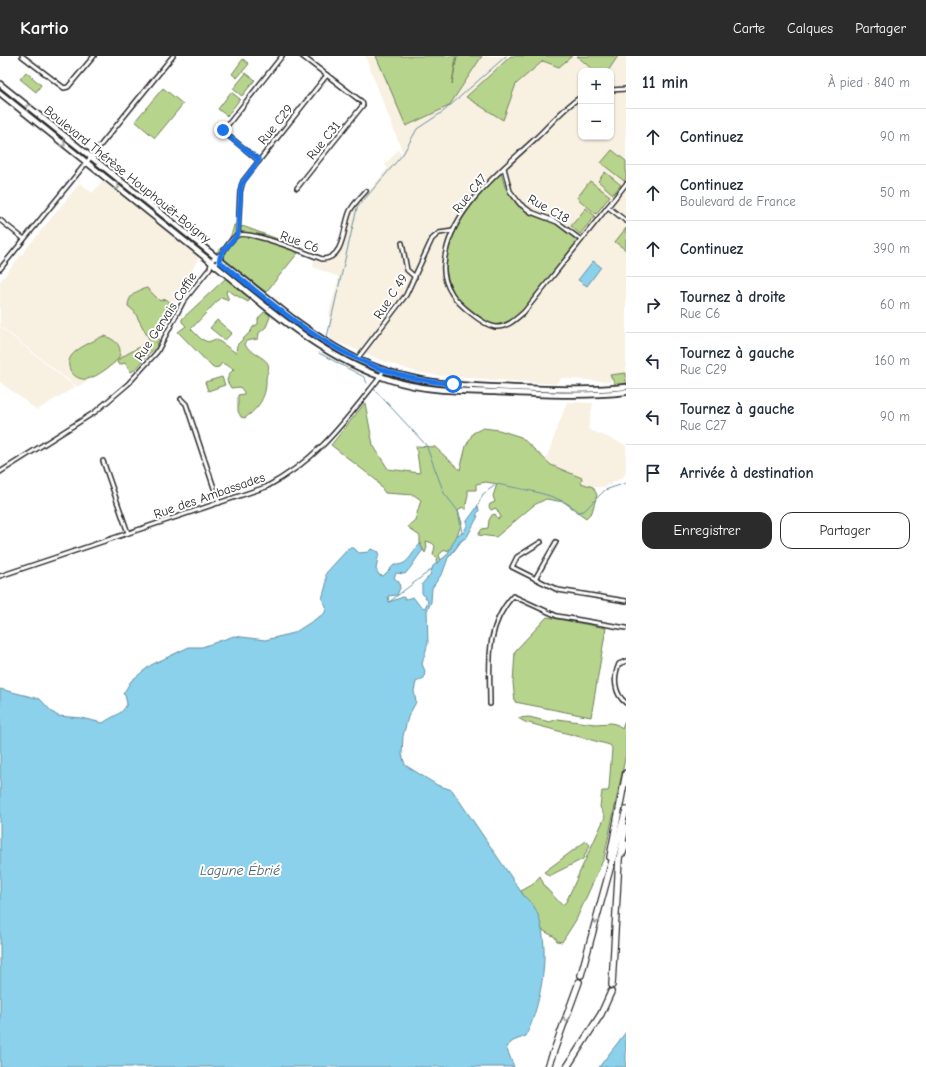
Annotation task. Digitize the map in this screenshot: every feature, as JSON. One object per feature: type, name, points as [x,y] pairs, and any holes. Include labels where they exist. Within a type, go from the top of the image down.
[{"type":"highway","points":[[606,883],[626,773]]},
{"type":"highway","points":[[581,975],[626,810]]},
{"type":"highway","points":[[612,984],[620,852],[626,827]]},
{"type":"highway","points":[[619,869],[626,844]]},
{"type":"highway","points":[[548,1067],[578,982]]},
{"type":"highway","points":[[567,1067],[601,1014],[611,992]]},
{"type":"main road","name":"Boulevard Thérèse Houphouët-Boigny","points":[[0,84],[292,318],[333,346],[357,359],[406,377],[453,384],[583,390],[626,387]]},
{"type":"main road","name":"Boulevard Thérèse Houphouët-Boigny","points":[[0,92],[215,266],[312,340],[353,365],[380,376],[414,386],[465,390],[585,395],[626,392]]},
{"type":"street","points":[[22,56],[64,88],[68,87],[94,56]]},
{"type":"street","points":[[0,270],[173,56]]},
{"type":"street","points":[[259,160],[223,131],[282,56]]},
{"type":"street","points":[[302,56],[327,75]]},
{"type":"street","name":"Rue C29","points":[[238,234],[241,185],[259,160],[327,75]]},
{"type":"street","name":"Rue C31","points":[[297,188],[363,104],[327,75]]},
{"type":"street","points":[[614,90],[626,89]]},
{"type":"street","name":"Rue C47","points":[[578,100],[504,168],[472,201],[453,231],[447,248],[444,275],[455,298],[482,321],[496,327],[509,324],[524,312],[626,184]]},
{"type":"street","name":"Rue C18","points":[[504,168],[510,191],[520,204],[531,212],[557,222],[581,240]]},
{"type":"street","name":"Rue C6","points":[[238,234],[245,233],[256,236],[322,259],[326,259],[332,256],[340,245],[350,213],[366,191]]},
{"type":"street","points":[[608,206],[626,221]]},
{"type":"street","points":[[0,220],[24,239]]},
{"type":"street","name":"Rue C 49","points":[[357,359],[406,296],[432,239],[439,233],[453,231]]},
{"type":"street","points":[[210,268],[215,266],[217,259],[238,234]]},
{"type":"street","points":[[402,243],[407,270],[415,277]]},
{"type":"street","points":[[210,268],[211,262],[217,259]]},
{"type":"street","name":"Rue Gervais Coffie","points":[[0,472],[95,412],[128,384],[157,352],[184,302],[210,268]]},
{"type":"street","name":"Rue des Ambassades","points":[[0,576],[266,487],[313,456],[326,444],[384,370]]},
{"type":"street","points":[[181,399],[186,404],[219,503]]},
{"type":"street","points":[[103,461],[128,533]]},
{"type":"street","points":[[541,542],[517,557],[512,565],[513,568],[562,591],[626,601]]},
{"type":"street","points":[[535,579],[556,542]]},
{"type":"street","points":[[490,704],[490,643],[494,628],[513,596],[557,616],[626,628]]},
{"type":"street","points":[[626,661],[619,664],[616,686],[618,696],[626,703]]},
{"type":"shaded area","points":[[365,56],[626,56],[626,373],[610,375],[611,382],[562,378],[555,384],[441,376],[416,372],[386,362],[330,339],[329,313],[339,277],[313,267],[314,260],[322,263],[333,259],[338,253],[343,245],[355,207],[388,168],[385,165],[398,150],[403,153]]},
{"type":"shaded area","points":[[103,181],[199,257],[156,340],[77,387],[0,326],[0,281],[80,183],[92,193]]},
{"type":"shaded area","points":[[0,327],[75,387],[37,410],[0,382]]},
{"type":"shaded area","points":[[567,402],[593,403],[588,429],[626,445],[626,470],[624,476],[605,487],[593,487],[581,483],[581,478],[551,465],[546,459]]},
{"type":"green space","points":[[376,56],[456,56],[452,84],[457,56],[482,56],[449,106],[406,126]]},
{"type":"green space","points":[[511,56],[572,56],[559,67],[543,61],[516,84],[503,120],[466,97]]},
{"type":"green space","points":[[577,56],[618,56],[610,68],[591,68]]},
{"type":"green space","points":[[243,59],[249,64],[237,78],[232,74]]},
{"type":"green space","points":[[26,72],[41,85],[36,92],[20,79]]},
{"type":"green space","points":[[246,73],[255,80],[242,96],[233,89]]},
{"type":"green space","points":[[163,88],[183,104],[155,138],[135,121]]},
{"type":"green space","points":[[231,92],[240,99],[227,116],[218,109]]},
{"type":"green space","points":[[612,150],[626,161],[626,179],[624,181],[601,163]]},
{"type":"green space","points":[[605,172],[621,185],[613,194],[598,181]]},
{"type":"green space","points":[[501,173],[505,187],[517,205],[531,215],[556,223],[579,240],[528,306],[510,321],[501,324],[493,324],[481,317],[455,295],[447,275],[446,259],[450,243],[467,212],[478,197]]},
{"type":"green space","points":[[590,181],[610,196],[596,214],[577,198]]},
{"type":"green space","points":[[586,208],[595,216],[580,234],[571,226]]},
{"type":"green space","points":[[234,225],[245,227],[302,248],[266,292],[215,253],[219,251],[228,241]]},
{"type":"green space","points":[[626,228],[626,250],[615,242]]},
{"type":"green space","points":[[226,278],[251,299],[248,302],[227,290],[226,293],[229,300],[221,297],[191,329],[201,339],[208,342],[216,339],[236,353],[237,345],[253,327],[258,324],[258,319],[264,312],[269,314],[270,317],[266,327],[259,333],[258,339],[246,341],[244,344],[261,357],[268,364],[269,368],[266,377],[265,391],[261,401],[258,406],[245,418],[241,417],[238,411],[238,395],[244,394],[244,392],[240,387],[231,388],[227,381],[229,374],[234,369],[222,363],[219,367],[213,368],[178,332],[186,326],[182,322],[182,319]]},
{"type":"green space","points":[[147,288],[160,301],[166,299],[173,305],[161,332],[157,334],[153,333],[152,335],[160,340],[157,342],[157,348],[149,353],[138,367],[131,372],[125,363],[119,365],[117,362],[120,358],[148,342],[149,339],[134,311],[128,306],[128,302],[131,296],[140,290]]},
{"type":"green space","points":[[217,320],[232,333],[225,340],[210,328]]},
{"type":"green space","points":[[105,336],[118,344],[120,355],[118,359],[104,371],[91,378],[78,378],[69,368],[72,355],[86,345]]},
{"type":"green space","points":[[626,373],[626,388],[618,389],[610,375]]},
{"type":"green space","points":[[222,377],[225,385],[208,391],[205,382]]},
{"type":"green space","points":[[365,403],[373,445],[388,469],[420,473],[416,446],[435,447],[460,470],[466,446],[473,433],[483,428],[499,430],[521,437],[551,465],[582,478],[581,483],[593,487],[597,495],[592,512],[586,518],[564,502],[546,499],[534,505],[496,537],[478,535],[482,529],[488,528],[489,520],[492,515],[495,514],[498,519],[501,517],[496,508],[491,510],[489,507],[490,504],[495,502],[493,496],[497,484],[486,482],[476,484],[476,490],[468,490],[466,510],[462,507],[458,511],[462,523],[454,543],[449,550],[443,551],[439,555],[441,560],[437,563],[437,557],[433,555],[435,546],[426,541],[427,547],[425,553],[420,544],[420,536],[408,526],[415,520],[421,500],[414,495],[385,493],[376,480],[331,445]]},
{"type":"green space","points":[[547,617],[606,628],[591,717],[515,702],[513,683],[515,651]]},
{"type":"green space","points":[[529,717],[550,722],[557,719],[595,724],[612,723],[618,725],[622,729],[626,718],[626,754],[604,858],[576,920],[562,942],[557,941],[555,937],[542,930],[521,891],[532,885],[540,876],[545,887],[562,905],[566,902],[605,817],[600,807],[602,791],[608,791],[609,788],[612,748],[610,745],[525,722],[518,718]]},
{"type":"green space","points":[[586,841],[590,845],[583,859],[549,876],[544,872]]},
{"type":"water","points":[[593,261],[601,267],[587,286],[578,280]]},
{"type":"water","name":"Lagune Ébrié","points":[[478,506],[479,510],[476,516],[478,516],[467,537],[459,542],[448,558],[443,572],[432,588],[431,602],[427,611],[428,643],[422,664],[425,671],[424,678],[416,682],[414,691],[416,702],[408,717],[403,736],[402,754],[405,765],[437,785],[452,790],[524,896],[536,910],[541,924],[543,940],[543,973],[537,1007],[526,1036],[513,1041],[506,1047],[514,1067],[0,1067],[0,689],[40,699],[52,712],[58,716],[81,718],[103,723],[120,713],[125,708],[127,704],[125,695],[123,694],[131,681],[151,665],[189,647],[202,647],[234,636],[265,640],[294,633],[325,613],[326,606],[322,599],[326,585],[326,573],[349,548],[354,548],[359,553],[368,552],[371,549],[379,552],[376,569],[379,575],[383,576],[394,565],[399,565],[406,561],[420,544],[423,550],[405,574],[396,573],[394,578],[399,582],[400,588],[397,595],[388,596],[389,602],[403,597],[406,599],[413,597],[420,606],[425,608],[428,601],[422,593],[422,584],[430,575],[433,566],[447,555],[457,535],[463,533],[467,526],[467,521]]},
{"type":"water","points":[[626,1032],[626,1067],[599,1067]]},
{"type":"waterway","points":[[327,337],[357,208],[403,154],[417,129],[444,111],[506,56]]},
{"type":"waterway","points":[[319,353],[364,377],[367,383]]},
{"type":"waterway","points":[[374,389],[426,445],[444,493],[458,511],[462,533]]},
{"type":"waterway","points":[[476,509],[483,494],[497,484],[551,496],[561,500],[579,512],[584,511],[605,490],[626,483]]},
{"type":"waterway","points":[[449,557],[463,539]]},
{"type":"waterway","points":[[389,602],[432,569]]},
{"type":"route","points":[[223,130],[224,133],[259,160],[241,185],[238,234],[221,254],[219,261],[321,339],[357,359],[406,377],[453,384]]}]
